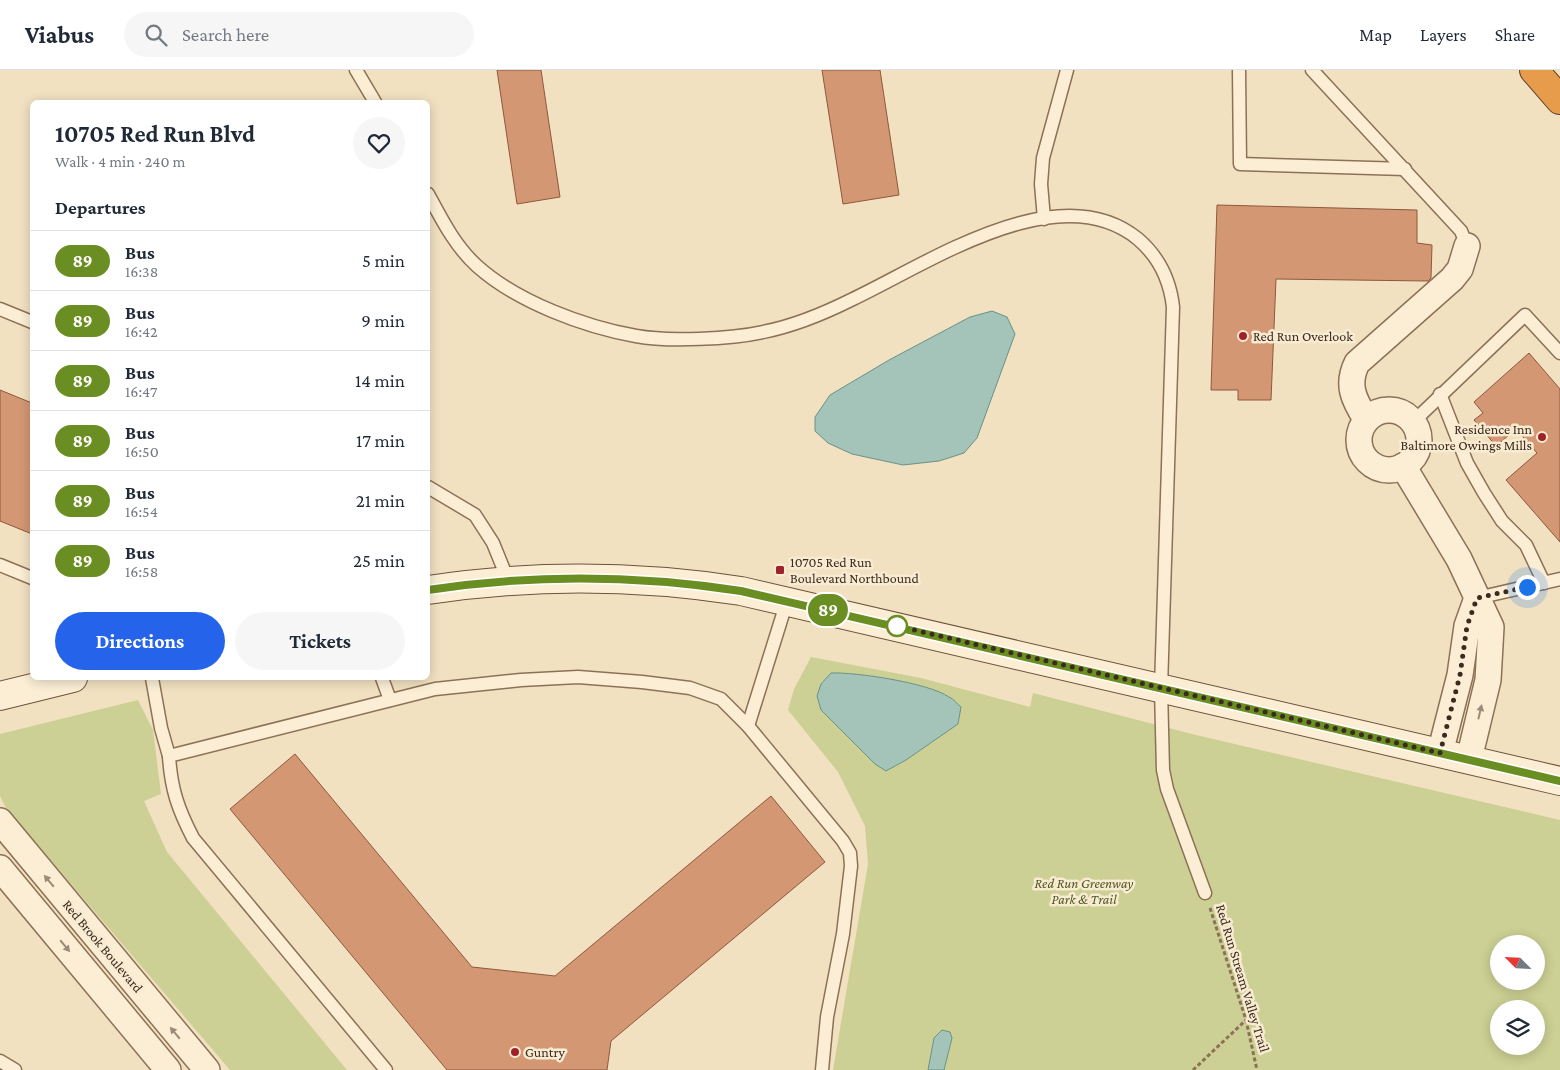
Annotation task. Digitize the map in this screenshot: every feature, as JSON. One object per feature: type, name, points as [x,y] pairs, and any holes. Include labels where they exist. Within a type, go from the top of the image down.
[{"type":"highway","points":[[1534,70],[1560,100]]},
{"type":"main road","points":[[430,590],[508,580],[586,578],[652,580],[707,586],[787,601],[1560,781]]},
{"type":"main road","points":[[0,696],[64,680]]},
{"type":"street","points":[[1366,419],[1352,392],[1351,379],[1358,363],[1452,279],[1460,269],[1467,246]]},
{"type":"street","points":[[1390,409],[1407,416],[1418,431],[1417,451],[1403,466],[1385,470],[1368,462],[1362,454],[1359,436],[1366,419],[1373,414],[1390,409]]},
{"type":"street","points":[[1403,466],[1437,521],[1491,627],[1488,680],[1469,760]]},
{"type":"street","points":[[1440,753],[1460,675],[1467,626],[1477,598]]},
{"type":"street","name":"Red Brook Boulevard","points":[[0,821],[207,1070]]},
{"type":"street","points":[[0,868],[168,1070]]},
{"type":"lane","points":[[356,70],[374,100]]},
{"type":"lane","points":[[1044,219],[1041,184],[1042,158],[1067,70]]},
{"type":"lane","points":[[1239,70],[1240,164],[1405,169]]},
{"type":"lane","points":[[1312,70],[1461,231],[1467,246]]},
{"type":"lane","points":[[430,198],[451,237],[478,266],[508,288],[544,306],[598,327],[638,337],[718,338],[763,332],[810,318],[957,247],[1003,228],[1044,219],[1087,217],[1116,225],[1135,237],[1162,267],[1170,285],[1174,330],[1161,688],[1164,776],[1205,893]]},
{"type":"lane","points":[[0,309],[30,321]]},
{"type":"lane","points":[[1413,422],[1440,394],[1525,315],[1560,353]]},
{"type":"lane","points":[[1440,394],[1467,463],[1502,521],[1526,545],[1544,583]]},
{"type":"lane","points":[[430,488],[475,515],[493,543],[508,580]]},
{"type":"lane","points":[[0,565],[30,577]]},
{"type":"lane","points":[[1477,598],[1560,579]]},
{"type":"lane","points":[[748,726],[787,601]]},
{"type":"lane","points":[[169,756],[435,690],[521,680],[578,677],[642,682],[690,688],[721,699],[748,726],[843,841],[850,853],[851,866],[843,934],[828,1017],[822,1070]]},
{"type":"lane","points":[[152,680],[161,728],[169,756],[171,786],[179,812],[193,838],[386,1070]]},
{"type":"lane","points":[[383,680],[390,700]]},
{"type":"lane","points":[[0,1061],[15,1070]]},
{"type":"path","name":"Red Run Stream Valley Trail","points":[[1205,893],[1246,1020],[1257,1070]]},
{"type":"path","points":[[1193,1070],[1246,1020]]},
{"type":"green space","name":"Red Run Greenway Park & Trail","points":[[811,657],[921,678],[1030,707],[1033,693],[1196,735],[1560,820],[1560,1070],[833,1070],[868,864],[865,826],[838,772],[788,710],[794,689]],"holes":[[[821,710],[958,723],[906,760],[886,770],[875,764]]]},
{"type":"green space","points":[[138,700],[153,730],[161,794],[144,801],[167,852],[347,1070],[230,1070],[6,808],[0,796],[0,734]]},
{"type":"water","points":[[992,311],[1007,317],[1015,334],[977,438],[964,453],[939,461],[903,465],[852,454],[828,443],[815,431],[815,417],[830,395],[889,360],[970,317]]},
{"type":"water","points":[[831,673],[857,674],[892,679],[939,692],[952,699],[961,707],[958,724],[906,760],[886,771],[875,764],[821,710],[817,696],[821,684]]},
{"type":"water","points":[[942,1030],[950,1032],[952,1038],[944,1070],[928,1070],[934,1038]]},
{"type":"building","points":[[497,70],[541,70],[560,197],[517,204]]},
{"type":"building","points":[[822,70],[880,70],[899,195],[843,204]]},
{"type":"building","name":"Red Run Overlook","points":[[1217,205],[1417,210],[1417,243],[1432,245],[1431,278],[1428,281],[1276,279],[1271,400],[1238,400],[1238,390],[1211,390]]},
{"type":"building","name":"Residence Inn Baltimore Owings Mills","points":[[1529,353],[1560,389],[1560,542],[1506,480],[1537,453],[1516,429],[1496,446],[1474,420],[1483,413],[1474,402]]},
{"type":"building","points":[[0,390],[30,402],[30,533],[0,521]]},
{"type":"building","points":[[295,754],[472,967],[555,976],[771,796],[825,862],[611,1041],[607,1070],[447,1070],[230,809]]},
{"type":"bus line","name":"89","points":[[430,590],[508,580],[605,578],[652,580],[741,591],[1560,781]]},
{"type":"place","name":"Red Run Overlook","points":[[1243,336]]},
{"type":"place","name":"Residence Inn Baltimore Owings Mills","points":[[1542,437]]},
{"type":"place","name":"10705 Red Run Boulevard Northbound","points":[[780,570]]},
{"type":"place","name":"Guntry","points":[[515,1052]]},
{"type":"route","points":[[897,626],[1440,753],[1466,647],[1467,626],[1477,598],[1527,587]]}]
